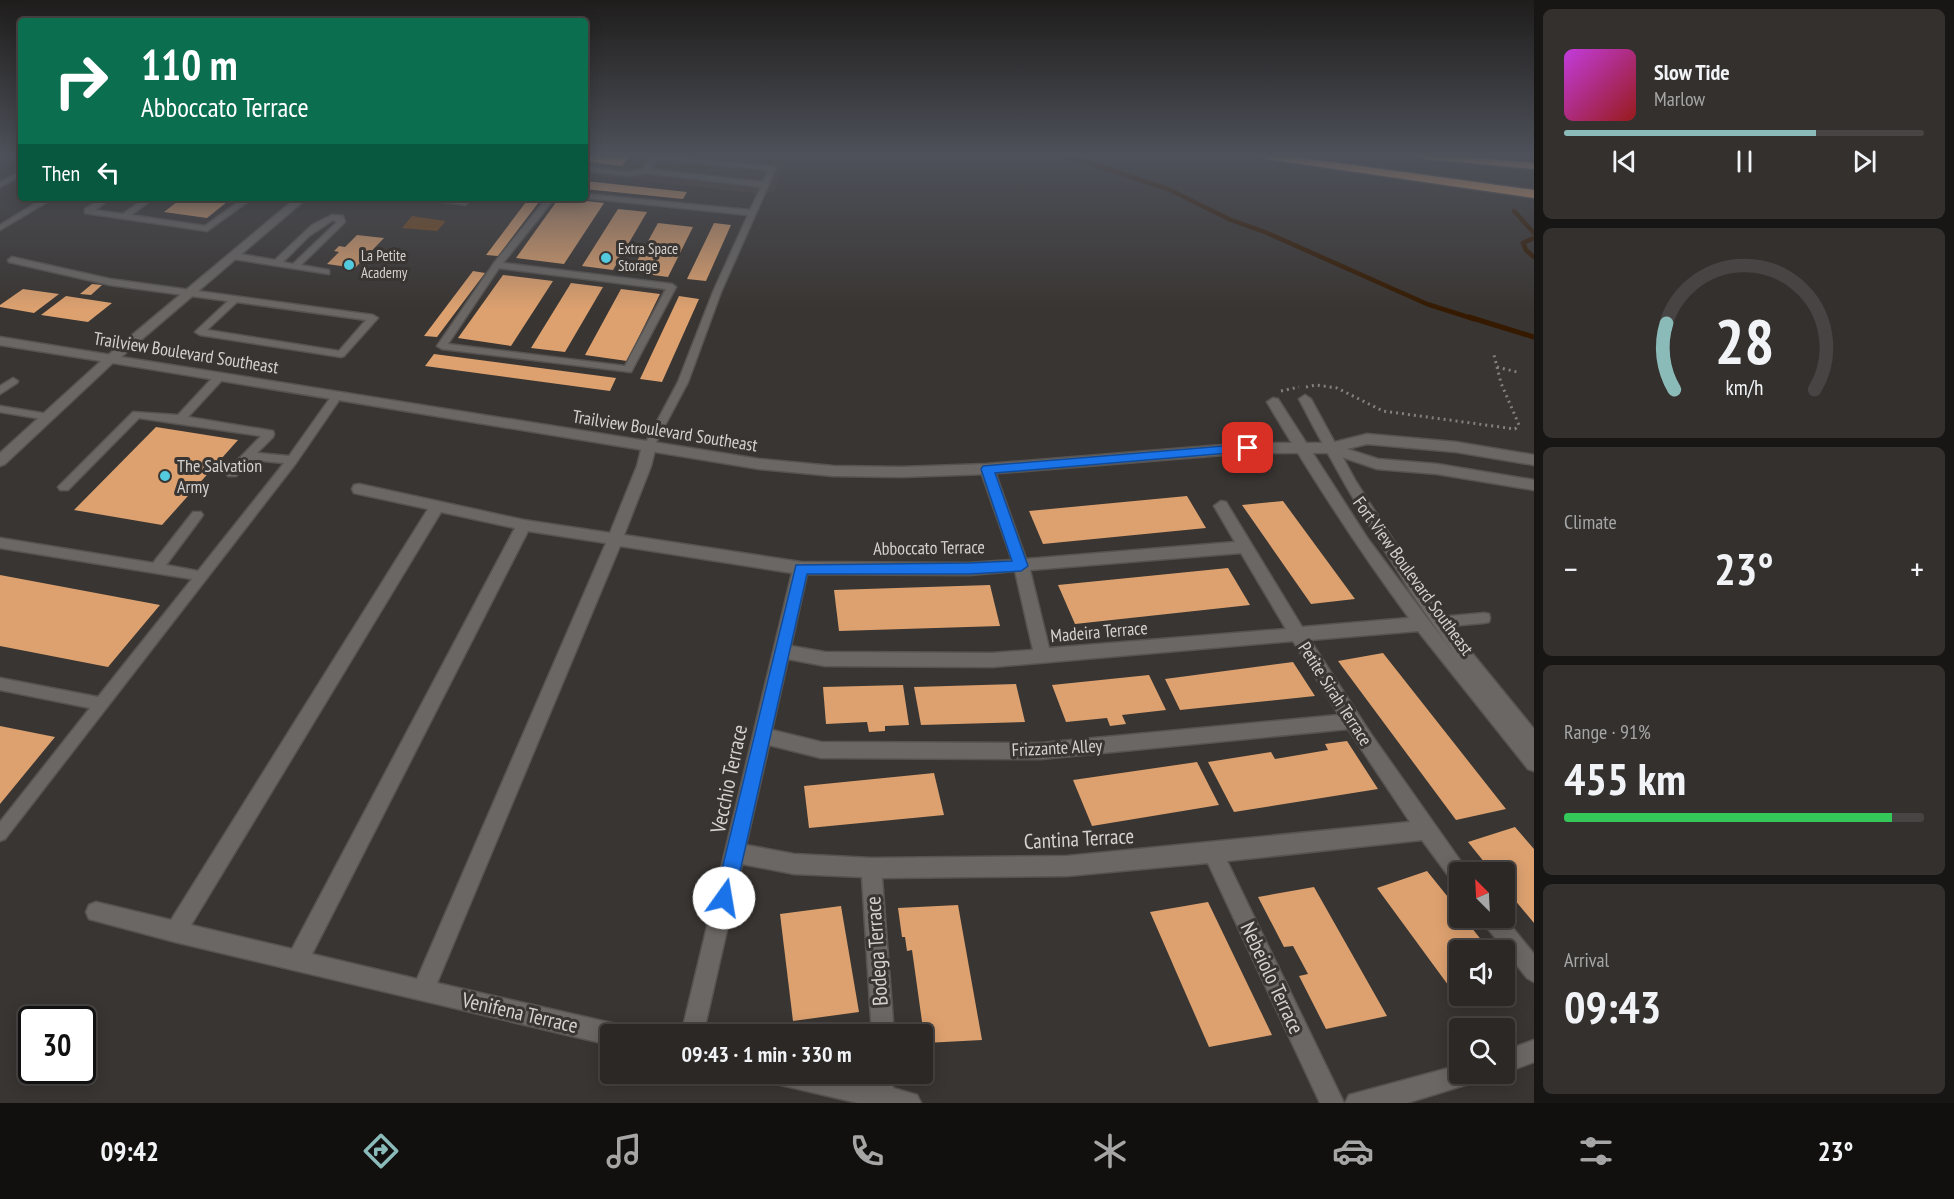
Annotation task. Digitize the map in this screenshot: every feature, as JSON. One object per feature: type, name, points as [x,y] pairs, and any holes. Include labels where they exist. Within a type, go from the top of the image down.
[{"type":"street","points":[[0,461],[111,359],[291,207]]},
{"type":"street","name":"Trailview Boulevard Southeast","points":[[0,341],[759,464],[833,471],[901,472],[987,469],[1248,448],[1331,448],[1367,439],[1456,447],[1534,460]]},
{"type":"street","name":"Fort View Boulevard Southeast","points":[[1305,399],[1369,515],[1440,622],[1475,670],[1534,742]]},
{"type":"street","name":"Fort View Boulevard Southeast","points":[[1273,402],[1345,518],[1421,624],[1495,718],[1534,763]]},
{"type":"street","points":[[423,991],[615,540],[644,466],[649,446]]},
{"type":"street","name":"Trailview Boulevard Southeast","points":[[1331,448],[1377,464],[1437,469],[1534,485]]},
{"type":"street","points":[[987,469],[1021,566],[1043,657]]},
{"type":"street","name":"Abboccato Terrace","points":[[359,489],[524,525],[801,568],[969,569],[1245,547]]},
{"type":"street","points":[[175,932],[437,506]]},
{"type":"street","name":"Petite Sirah Terrace","points":[[1221,506],[1353,722],[1450,862]]},
{"type":"street","points":[[297,961],[524,525]]},
{"type":"street","name":"Vecchio Terrace","points":[[695,1024],[801,568]]},
{"type":"street","name":"Madeira Terrace","points":[[780,651],[825,659],[992,660],[1421,624]]},
{"type":"street","name":"Frizzante Alley","points":[[761,735],[821,750],[1041,751],[1353,722]]},
{"type":"street","name":"Cantina Terrace","points":[[735,853],[794,864],[871,868],[1067,866],[1426,830]]},
{"type":"street","name":"Nebeiolo Terrace","points":[[1213,853],[1332,1103]]},
{"type":"street","name":"Bodega Terrace","points":[[871,868],[882,1024]]},
{"type":"street","name":"Venifena Terrace","points":[[96,912],[600,1031]]},
{"type":"street","points":[[1500,928],[1534,971]]},
{"type":"street","points":[[1515,1058],[1534,1051]]},
{"type":"street","points":[[1357,1103],[1386,1098],[1449,1079]]},
{"type":"street","points":[[823,1084],[909,1103]]},
{"type":"street","points":[[881,1098],[882,1084]]},
{"type":"lane","points":[[0,228],[34,207]]},
{"type":"lane","points":[[92,207],[88,210],[207,229],[236,207]]},
{"type":"lane","points":[[125,216],[137,207]]},
{"type":"lane","points":[[497,266],[672,287],[628,370],[441,346],[497,266],[543,207]]},
{"type":"lane","points":[[698,207],[753,213]]},
{"type":"lane","points":[[649,446],[683,382],[717,292],[756,207]]},
{"type":"lane","points":[[277,263],[321,222],[333,216],[340,218],[340,222],[294,267]]},
{"type":"lane","points":[[234,256],[326,272]]},
{"type":"lane","points":[[12,260],[110,282],[191,292],[373,318],[341,354],[200,332],[235,299]]},
{"type":"lane","points":[[180,419],[220,376]]},
{"type":"lane","points":[[0,391],[13,381]]},
{"type":"lane","points":[[0,834],[292,460],[337,396]]},
{"type":"lane","points":[[0,409],[48,417]]},
{"type":"lane","points":[[64,487],[137,414],[268,434],[232,473]]},
{"type":"lane","points":[[248,456],[292,460]]},
{"type":"lane","points":[[156,569],[197,515]]},
{"type":"lane","points":[[0,543],[201,576]]},
{"type":"lane","points":[[1440,622],[1484,618]]},
{"type":"lane","points":[[0,684],[102,704]]},
{"type":"path","points":[[1273,402],[1279,392],[1309,385],[1337,388],[1383,411],[1515,429],[1519,425],[1518,418],[1501,383],[1494,355]]},
{"type":"path","points":[[1497,366],[1517,372]]},
{"type":"path","points":[[1305,399],[1303,388],[1309,385]]},
{"type":"shaded area","points":[[412,216],[445,222],[437,231],[402,228]]},
{"type":"building","points":[[170,207],[220,207],[207,218],[164,212]]},
{"type":"building","points":[[522,207],[535,207],[498,256],[486,255]]},
{"type":"building","points":[[552,207],[601,207],[564,264],[516,258]]},
{"type":"building","points":[[618,209],[647,212],[613,270],[582,266]]},
{"type":"building","points":[[658,223],[693,227],[668,277],[631,272]]},
{"type":"building","points":[[714,223],[731,225],[706,281],[687,279]]},
{"type":"building","points":[[357,235],[384,238],[355,268],[327,264],[339,252],[334,251],[339,246],[345,247]]},
{"type":"building","points":[[473,271],[485,273],[437,337],[424,336]]},
{"type":"building","points":[[503,275],[553,281],[511,346],[458,338]]},
{"type":"building","points":[[571,283],[603,287],[565,352],[531,348]]},
{"type":"building","points":[[92,284],[102,285],[91,295],[80,294]]},
{"type":"building","points":[[23,289],[59,294],[34,313],[0,307]]},
{"type":"building","points":[[621,289],[660,294],[627,361],[585,355]]},
{"type":"building","points":[[66,296],[112,303],[88,322],[41,315]]},
{"type":"building","points":[[679,296],[699,299],[662,382],[640,379]]},
{"type":"building","points":[[434,354],[616,378],[610,391],[425,366]]},
{"type":"building","points":[[156,427],[238,440],[162,525],[74,510]]},
{"type":"building","points":[[1187,496],[1206,528],[1043,544],[1029,511]]},
{"type":"building","points":[[1283,501],[1355,599],[1311,604],[1242,505]]},
{"type":"building","points":[[1228,568],[1250,605],[1075,624],[1058,585]]},
{"type":"building","points":[[0,575],[160,605],[108,667],[0,646]]},
{"type":"building","points":[[990,585],[1000,626],[839,631],[834,590]]},
{"type":"building","points":[[1383,653],[1506,809],[1456,820],[1338,661]]},
{"type":"building","points":[[1293,662],[1315,696],[1180,710],[1165,679]]},
{"type":"building","points":[[1149,675],[1166,710],[1122,715],[1126,724],[1110,726],[1107,718],[1066,722],[1052,685]]},
{"type":"building","points":[[1016,684],[1025,722],[921,725],[914,687]]},
{"type":"building","points":[[903,685],[909,725],[885,726],[885,731],[869,732],[867,722],[826,724],[823,687]]},
{"type":"building","points":[[0,726],[55,737],[0,804]]},
{"type":"building","points":[[1347,741],[1378,789],[1234,812],[1208,762],[1271,752],[1275,759],[1328,750],[1325,744]]},
{"type":"building","points":[[1197,762],[1219,805],[1092,826],[1073,780]]},
{"type":"building","points":[[934,773],[944,815],[809,828],[804,786]]},
{"type":"building","points":[[1515,827],[1534,849],[1534,923],[1515,900],[1515,862],[1484,862],[1468,842]]},
{"type":"building","points":[[1427,871],[1449,898],[1449,928],[1472,928],[1481,940],[1449,940],[1449,986],[1377,888]]},
{"type":"building","points":[[1314,887],[1387,1016],[1326,1029],[1299,976],[1308,974],[1293,946],[1284,947],[1258,897]]},
{"type":"building","points":[[1208,902],[1272,1035],[1209,1047],[1150,912]]},
{"type":"building","points":[[958,905],[982,1040],[933,1043],[933,1024],[922,1024],[912,950],[907,951],[905,937],[902,937],[898,908]]},
{"type":"building","points":[[841,906],[859,1012],[793,1021],[780,914]]},
{"type":"waterway","points":[[1206,207],[1427,304],[1474,319]]},
{"type":"waterway","points":[[1514,211],[1534,233]]},
{"type":"waterway","points":[[1534,238],[1523,243],[1526,250],[1534,257]]},
{"type":"waterway","points":[[1469,317],[1534,337]]},
{"type":"place","name":"Extra Space Storage","points":[[606,258]]},
{"type":"place","name":"La Petite Academy","points":[[349,265]]},
{"type":"place","name":"The Salvation Army","points":[[165,476]]},
{"type":"route","points":[[724,898],[801,568],[969,569],[1021,566],[987,469],[1248,448]]}]
